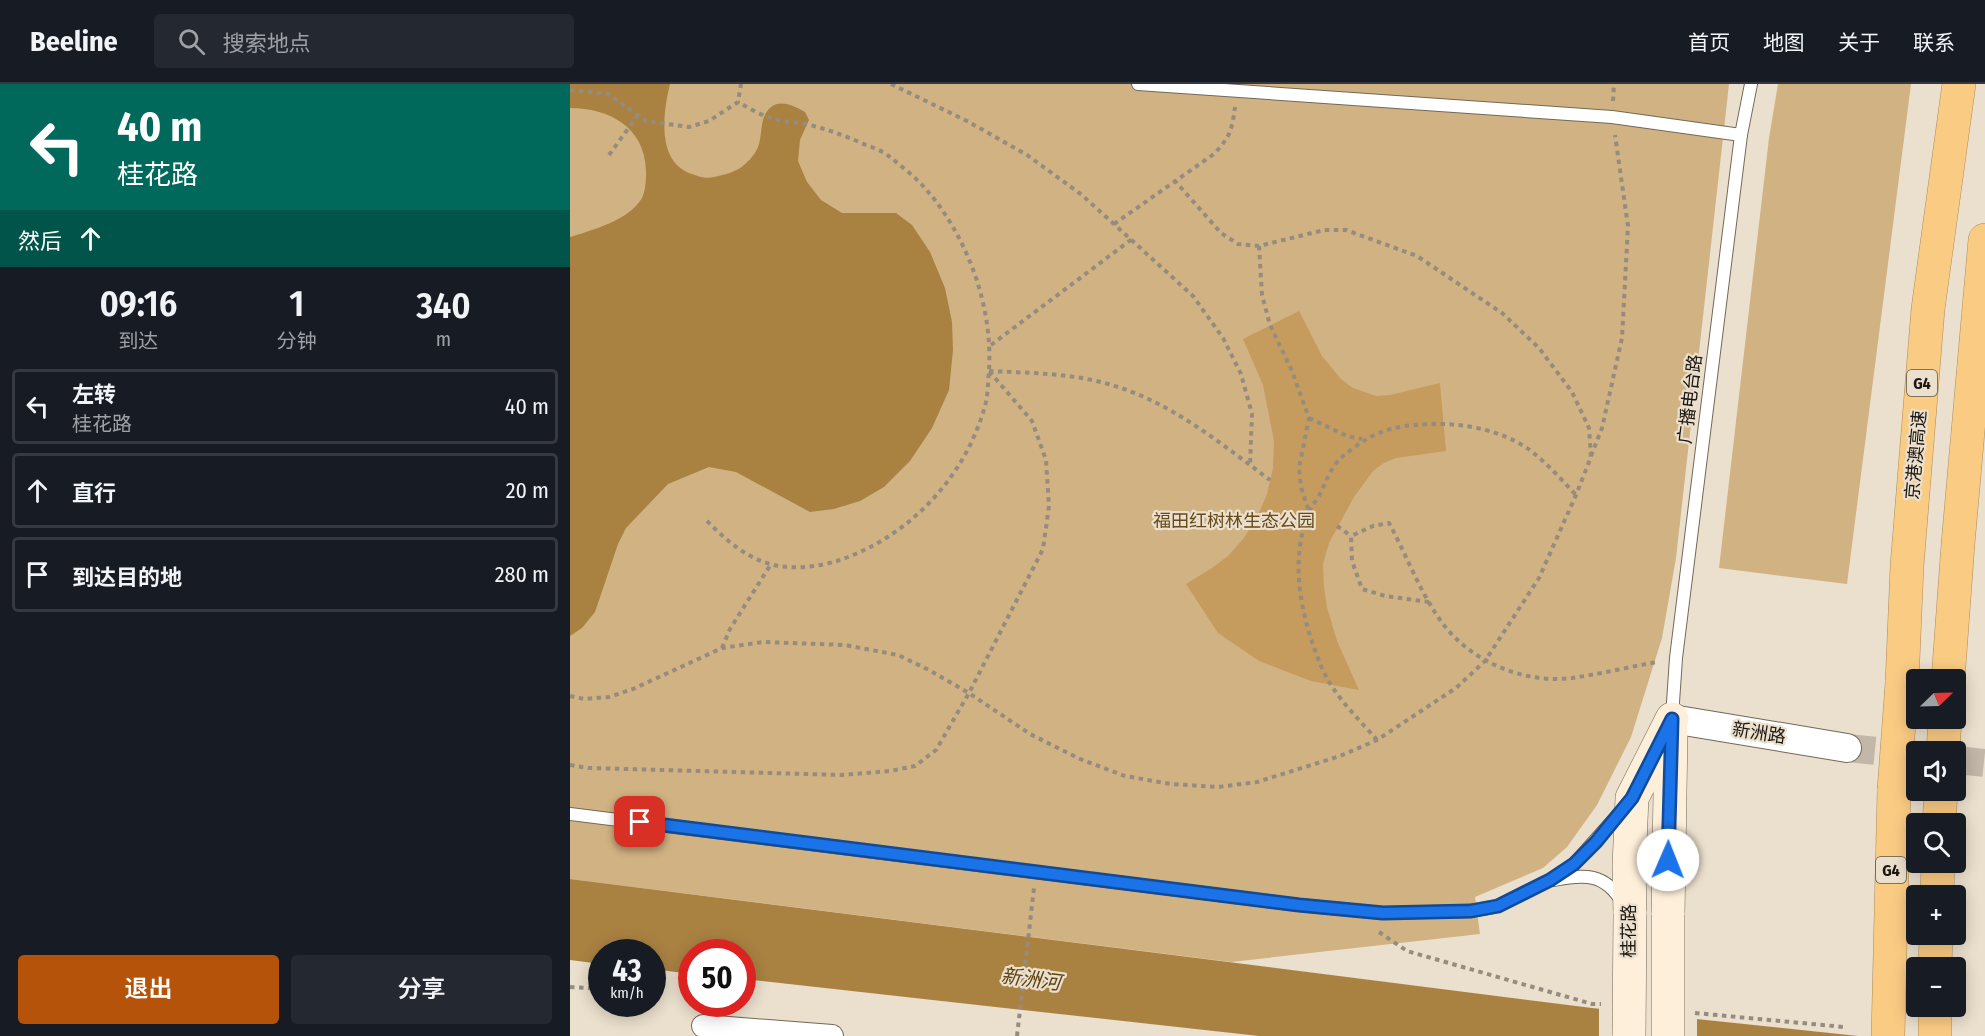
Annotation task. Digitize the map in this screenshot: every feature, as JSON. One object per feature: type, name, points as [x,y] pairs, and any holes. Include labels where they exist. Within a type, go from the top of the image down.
[{"type":"highway","name":"京港澳高速","points":[[1888,1036],[1894,790],[1907,566],[1929,309],[1959,84]]},
{"type":"highway","points":[[1949,669],[1985,240]]},
{"type":"highway","points":[[1935,1017],[1935,1036]]},
{"type":"main road","name":"桂花路","points":[[1629,1036],[1632,798],[1672,719]]},
{"type":"main road","points":[[1672,719],[1668,899],[1676,1024]]},
{"type":"street","name":"新洲路","points":[[1672,719],[1847,747]]},
{"type":"street","points":[[1629,898],[1668,899]]},
{"type":"street","points":[[703,1026],[832,1036]]},
{"type":"lane","points":[[1138,84],[1236,91],[1263,89],[1612,117],[1741,135]]},
{"type":"lane","name":"广播电台路","points":[[1672,719],[1676,658],[1741,135],[1751,84]]},
{"type":"lane","points":[[570,814],[1299,905],[1383,913],[1471,911],[1498,906],[1550,880],[1574,864],[1596,842],[1632,798]]},
{"type":"lane","points":[[1550,880],[1578,875],[1600,879],[1618,895],[1629,898]]},
{"type":"path","points":[[570,90],[608,94],[646,121],[689,127],[709,120],[738,102],[741,84]]},
{"type":"path","points":[[891,84],[967,121],[1027,155],[1082,195],[1193,296],[1223,338],[1241,374],[1252,414],[1250,466]]},
{"type":"path","points":[[570,696],[584,699],[609,697],[633,689],[722,648],[763,642],[845,645],[898,655],[969,693],[1030,734],[1080,759],[1125,776],[1171,784],[1218,788],[1257,782],[1340,756],[1377,740],[1456,688],[1485,661],[1539,578],[1576,495],[1602,428],[1622,338],[1628,226],[1612,117],[1614,84]]},
{"type":"path","points":[[1114,224],[1214,154],[1227,140],[1232,127],[1236,91]]},
{"type":"path","points":[[707,521],[726,540],[746,553],[771,564],[801,567],[833,562],[859,554],[888,538],[913,519],[940,491],[960,464],[974,437],[987,400],[991,345],[982,293],[959,236],[924,187],[887,154],[819,127],[774,119],[738,102]]},
{"type":"path","points":[[609,155],[638,115]]},
{"type":"path","points":[[1176,182],[1221,233],[1238,244],[1259,246],[1324,230],[1346,230],[1417,256],[1502,313],[1539,348],[1572,392],[1589,428],[1591,457]]},
{"type":"path","points":[[991,345],[1132,239]]},
{"type":"path","points":[[1259,246],[1262,295],[1270,325],[1292,372],[1309,418],[1299,468],[1301,487],[1309,512]]},
{"type":"path","points":[[989,371],[1062,375],[1133,392],[1193,424],[1270,480]]},
{"type":"path","points":[[570,765],[588,768],[841,775],[890,771],[915,766],[936,750],[969,693],[1043,549],[1049,506],[1046,460],[1032,421],[989,371]]},
{"type":"path","points":[[1309,418],[1347,436],[1363,439]]},
{"type":"path","points":[[1377,740],[1331,685],[1322,670],[1301,600],[1298,573],[1300,550],[1309,512],[1342,455],[1363,439],[1388,429],[1413,424],[1444,423],[1472,427],[1504,436],[1526,448],[1547,465],[1576,495]]},
{"type":"path","points":[[1351,536],[1373,526],[1389,523],[1429,602],[1443,624],[1461,644],[1485,661],[1511,672],[1540,678],[1570,678],[1676,658]]},
{"type":"path","points":[[1337,526],[1351,536]]},
{"type":"path","points":[[1351,536],[1352,561],[1362,589],[1385,596],[1429,602]]},
{"type":"path","points":[[722,648],[730,629],[771,564]]},
{"type":"path","points":[[1017,1036],[1034,886]]},
{"type":"path","points":[[1346,909],[1407,951],[1592,1004],[1604,1005]]},
{"type":"path","points":[[570,987],[588,988]]},
{"type":"path","points":[[1676,1024],[1844,1027]]},
{"type":"green space","name":"福田红树林生态公园","points":[[570,84],[1729,84],[1676,558],[1662,638],[1631,737],[1597,805],[1567,847],[1543,868],[1475,897],[1480,934],[1231,962],[570,879]]},
{"type":"green space","points":[[1778,84],[1911,84],[1847,584],[1719,568],[1769,138]]},
{"type":"water","points":[[570,84],[670,84],[664,122],[667,148],[672,159],[680,168],[706,178],[734,171],[748,161],[760,142],[764,117],[774,105],[788,104],[805,112],[809,120],[800,140],[798,161],[807,182],[821,200],[842,213],[896,213],[912,225],[930,252],[945,288],[952,322],[953,350],[949,390],[932,428],[910,461],[884,487],[860,501],[834,509],[810,512],[736,472],[709,467],[668,484],[626,528],[618,544],[595,612],[582,628],[570,636],[570,237],[610,223],[636,206],[645,188],[646,171],[639,143],[622,123],[598,112],[570,108]]},
{"type":"water","name":"新洲河","points":[[570,879],[1592,1008],[1858,1036],[1259,1036],[756,980],[756,939],[678,939],[678,972],[666,971],[666,939],[588,939],[588,962],[570,960]]},
{"type":"pier","points":[[1599,1006],[1697,1016],[1697,1036],[1599,1036]]},
{"type":"building","points":[[1299,311],[1322,356],[1341,379],[1353,388],[1376,396],[1390,395],[1440,383],[1446,451],[1396,458],[1373,471],[1354,497],[1329,543],[1323,564],[1327,607],[1337,641],[1359,690],[1311,681],[1259,661],[1218,633],[1186,584],[1228,556],[1257,518],[1267,494],[1273,468],[1274,441],[1263,385],[1243,339]]},
{"type":"tunnel","points":[[1847,748],[1906,754]]},
{"type":"tunnel","points":[[1966,761],[1985,763]]},
{"type":"route","points":[[640,822],[1299,905],[1383,913],[1471,911],[1498,906],[1550,880],[1574,864],[1596,842],[1632,798],[1672,719],[1668,860]]}]
